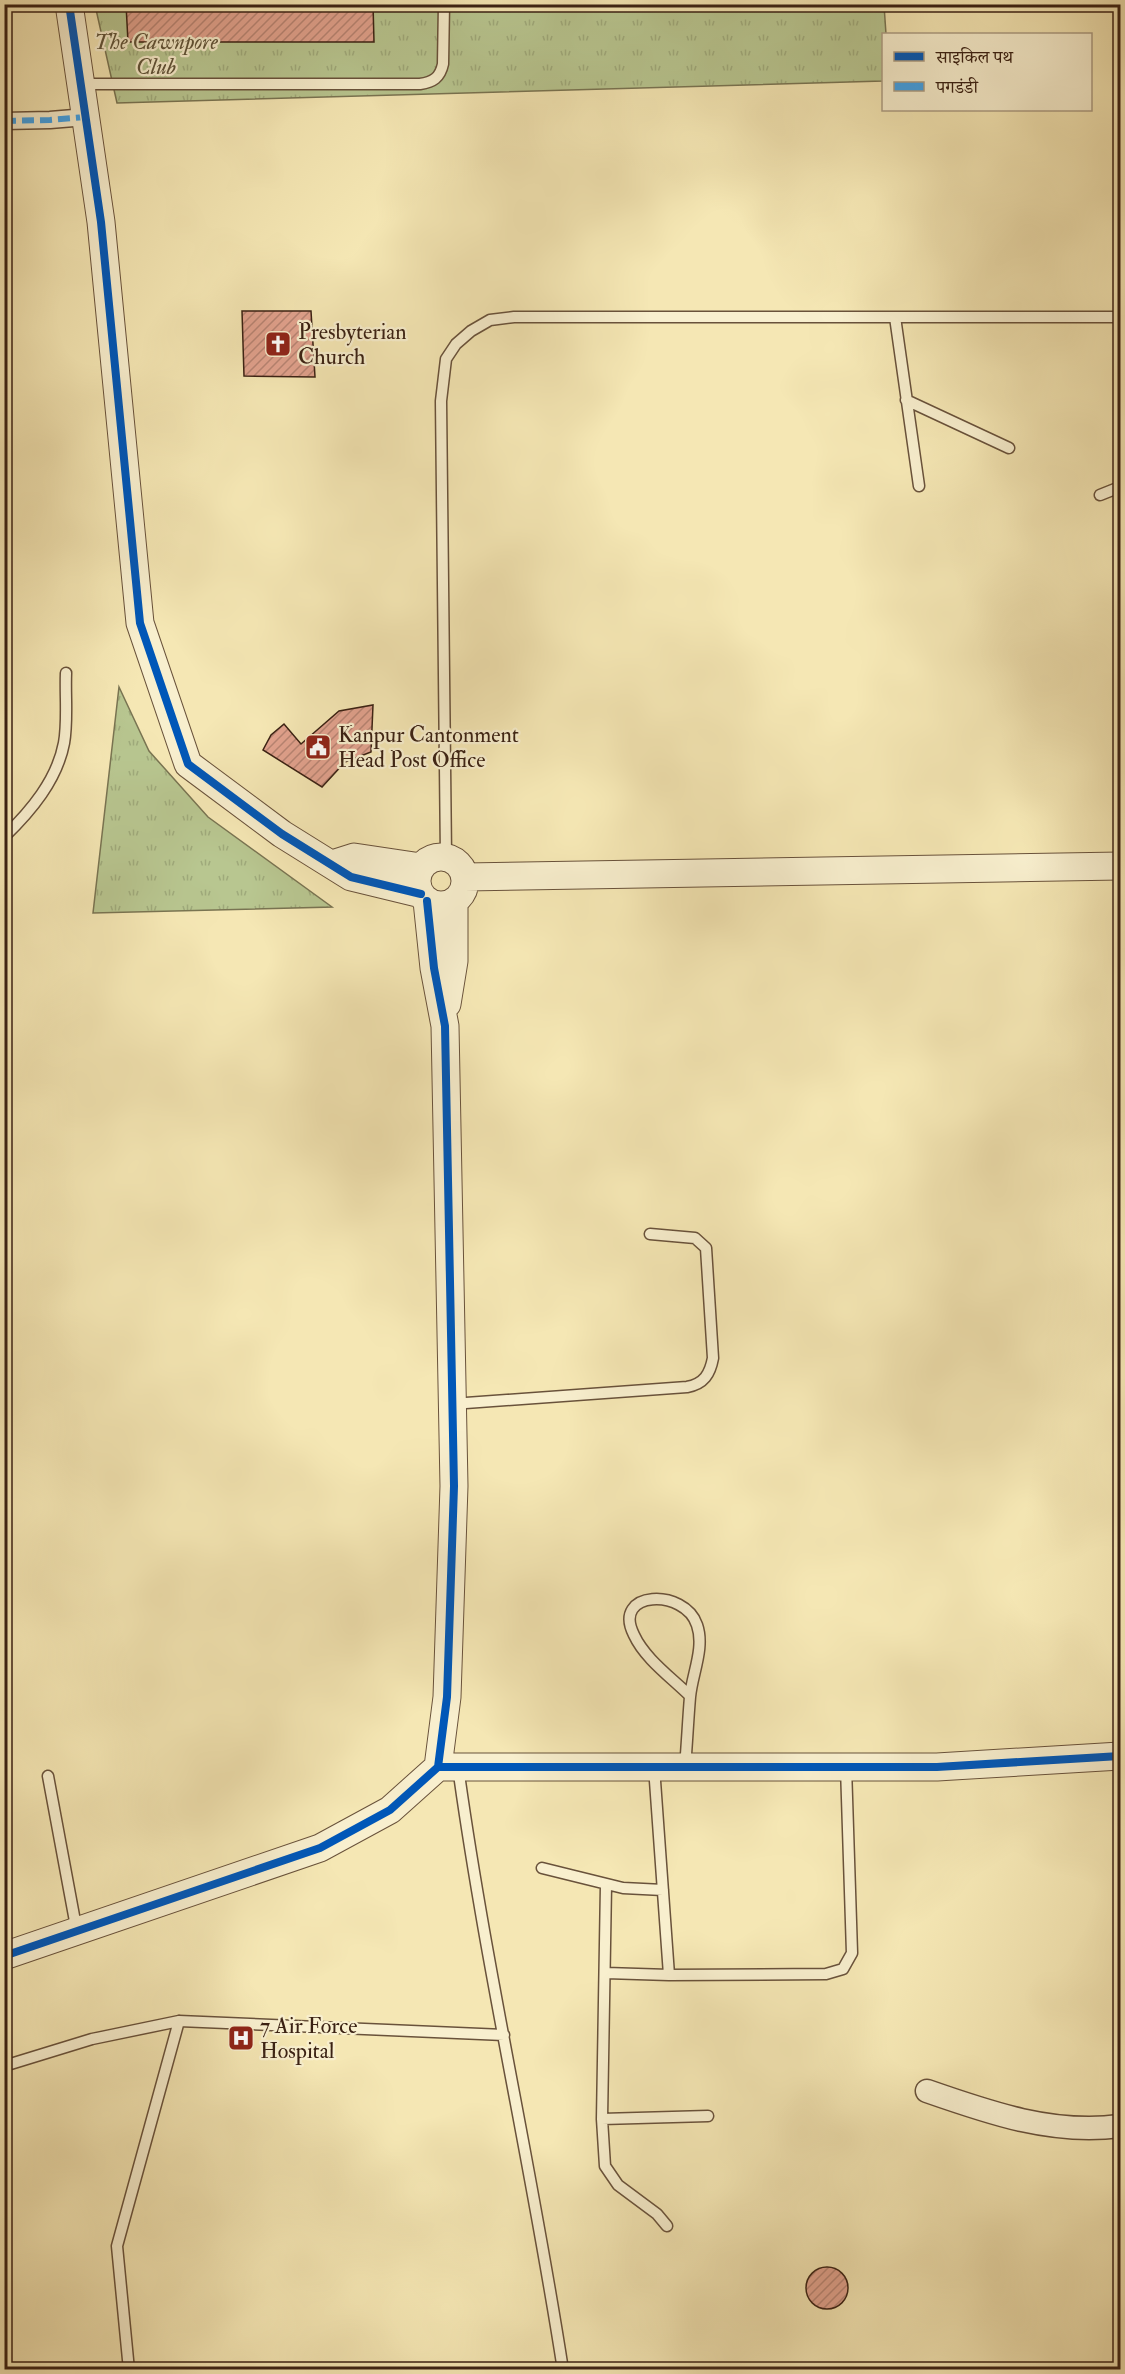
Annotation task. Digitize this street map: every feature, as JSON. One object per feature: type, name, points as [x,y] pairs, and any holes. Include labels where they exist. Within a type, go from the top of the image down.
[{"type":"street","points":[[69,4],[101,222],[140,623],[188,764],[282,834],[351,877],[424,898],[436,905],[454,902],[461,895],[465,877],[455,861],[446,857],[437,857],[421,867],[417,885],[424,898],[444,1017],[454,1486],[448,1674],[448,1767]]},
{"type":"street","points":[[4,121],[86,117]]},
{"type":"street","points":[[332,864],[354,856],[421,867]]},
{"type":"street","points":[[465,877],[1120,866]]},
{"type":"street","points":[[444,1017],[454,961],[454,902]]},
{"type":"street","points":[[4,1956],[320,1848],[390,1810],[448,1767],[937,1767],[1120,1756]]},
{"type":"street","points":[[927,2091],[983,2111],[1045,2125],[1099,2129],[1120,2126]]},
{"type":"lane","points":[[81,84],[420,84],[431,82],[441,73],[443,64],[444,4]]},
{"type":"lane","points":[[446,857],[441,401],[446,359],[456,344],[471,331],[489,320],[514,317],[1120,317]]},
{"type":"lane","points":[[895,317],[919,486]]},
{"type":"lane","points":[[906,400],[1009,448]]},
{"type":"lane","points":[[1100,495],[1120,487]]},
{"type":"lane","points":[[4,837],[35,804],[58,763],[64,741],[66,673]]},
{"type":"lane","points":[[451,1404],[687,1387],[702,1382],[710,1373],[713,1358],[706,1248],[695,1238],[650,1234]]},
{"type":"lane","points":[[685,1767],[690,1696],[699,1647],[697,1624],[688,1610],[680,1604],[657,1598],[642,1600],[631,1612],[629,1618],[633,1634],[649,1655],[690,1696]]},
{"type":"lane","points":[[448,1767],[475,1879],[563,2370]]},
{"type":"lane","points":[[654,1767],[669,1975]]},
{"type":"lane","points":[[606,1973],[826,1974],[843,1969],[852,1953],[846,1767]]},
{"type":"lane","points":[[48,1776],[77,1932]]},
{"type":"lane","points":[[542,1868],[606,1885],[640,1891],[663,1890]]},
{"type":"lane","points":[[606,1885],[602,2119],[605,2166],[618,2185],[657,2214],[667,2226]]},
{"type":"lane","points":[[4,2066],[92,2039],[179,2021],[504,2035]]},
{"type":"lane","points":[[129,2370],[117,2246],[179,2021]]},
{"type":"lane","points":[[602,2119],[708,2116]]},
{"type":"green space","name":"The Cawnpore Club","points":[[95,5],[884,5],[886,33],[882,33],[882,81],[117,103]]},
{"type":"green space","points":[[119,687],[149,751],[208,817],[332,907],[93,913]]},
{"type":"building","points":[[126,4],[373,4],[374,42],[128,42]]},
{"type":"building","name":"Presbyterian Church","points":[[242,311],[311,311],[315,377],[244,376]]},
{"type":"building","name":"Kanpur Cantonment Head Post Office","points":[[373,705],[371,752],[345,762],[322,787],[263,750],[271,735],[284,724],[301,744],[339,711]]},
{"type":"building","points":[[827,2267],[835,2268],[842,2273],[847,2280],[847,2296],[842,2303],[835,2308],[827,2309],[819,2308],[812,2303],[807,2296],[806,2288],[807,2280],[812,2273],[819,2268]]},
{"type":"marked path","points":[[4,121],[86,117]]},
{"type":"cycle path","points":[[69,4],[101,222],[140,623],[188,764],[282,834],[351,877],[421,894]]},
{"type":"cycle path","points":[[4,1956],[320,1848],[390,1810],[438,1767],[447,1697],[454,1486],[445,1026],[434,968],[427,901]]},
{"type":"cycle path","points":[[438,1767],[937,1767],[1120,1756]]},
{"type":"place","name":"Presbyterian Church","points":[[278,344]]},
{"type":"place","name":"Kanpur Cantonment Head Post Office","points":[[318,747]]},
{"type":"place","name":"7 Air Force Hospital","points":[[241,2038]]}]
